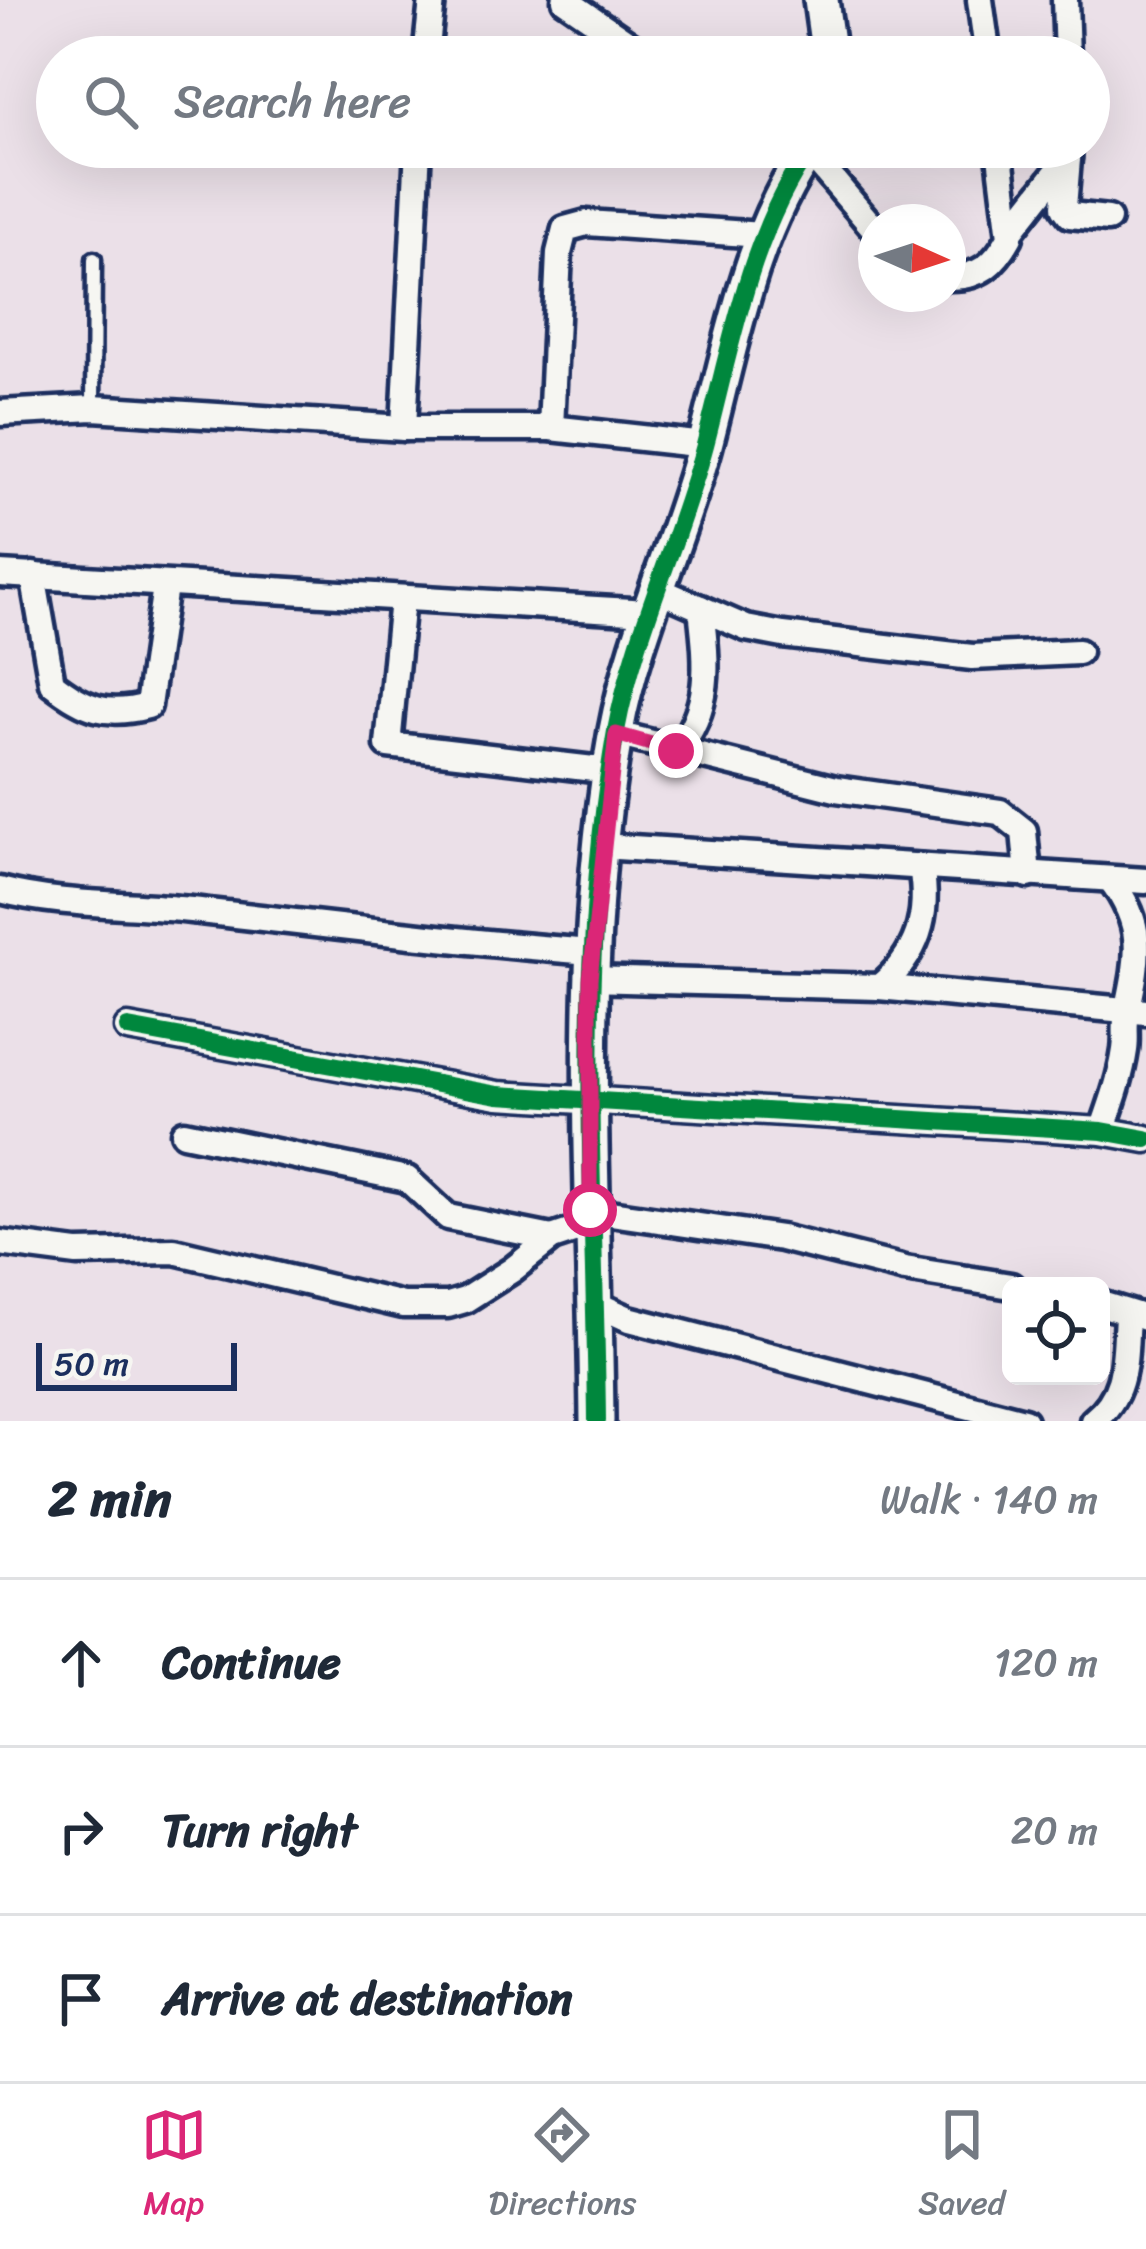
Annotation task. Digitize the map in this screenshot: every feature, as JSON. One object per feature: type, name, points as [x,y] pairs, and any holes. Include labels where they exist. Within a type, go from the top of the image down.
[{"type":"street","points":[[428,36],[432,0]]},
{"type":"street","points":[[565,0],[617,36]]},
{"type":"street","points":[[821,0],[826,36]]},
{"type":"street","points":[[980,0],[985,36]]},
{"type":"street","points":[[1065,0],[1066,36]]},
{"type":"street","points":[[404,428],[417,168]]},
{"type":"street","points":[[597,1421],[598,1305],[588,1099],[591,966],[616,734],[705,445],[762,235],[797,168]]},
{"type":"street","points":[[824,168],[858,209]]},
{"type":"street","points":[[1002,168],[1010,232]]},
{"type":"street","points":[[966,277],[989,267],[1057,168]]},
{"type":"street","points":[[1068,168],[1064,207],[1070,215],[1108,219]]},
{"type":"street","points":[[551,428],[559,253],[565,229],[587,223],[762,235]]},
{"type":"street","points":[[0,413],[93,408],[404,428],[551,428],[705,445]]},
{"type":"street","points":[[0,574],[402,599],[654,601],[701,608],[746,628],[940,654],[1017,658],[1078,652]]},
{"type":"street","points":[[32,575],[52,683],[79,704],[102,712],[148,706],[165,586]]},
{"type":"street","points":[[402,599],[388,745],[610,772]]},
{"type":"street","points":[[676,751],[693,731],[706,694],[701,608]]},
{"type":"street","points":[[616,734],[836,789],[1000,812],[1024,831],[1028,875]]},
{"type":"street","points":[[601,846],[1146,881]]},
{"type":"street","points":[[879,987],[914,947],[924,917],[921,867]]},
{"type":"street","points":[[1102,1131],[1136,1011],[1143,935],[1136,902],[1111,879]]},
{"type":"street","points":[[0,890],[33,898],[108,901],[392,936],[591,966],[1136,1011]]},
{"type":"street","points":[[128,1028],[498,1095],[1102,1131],[1146,1138]]},
{"type":"street","points":[[184,1133],[407,1178],[448,1216],[552,1238]]},
{"type":"street","points":[[0,1244],[76,1253],[174,1251],[403,1305],[425,1305],[464,1300],[532,1257],[552,1238],[591,1217],[781,1238],[904,1269],[1002,1285]]},
{"type":"street","points":[[598,1305],[629,1319],[1024,1421]]},
{"type":"street","points":[[1093,1421],[1111,1408],[1122,1387],[1137,1317]]},
{"type":"lane","points":[[93,408],[94,260]]},
{"type":"cycle path","points":[[597,1421],[591,989],[603,817],[616,731],[634,659],[705,445],[757,253],[798,168]]},
{"type":"cycle path","points":[[128,1028],[498,1095],[1102,1131],[1146,1139]]},
{"type":"route","points":[[590,1210],[590,979],[616,734],[676,751]]}]
